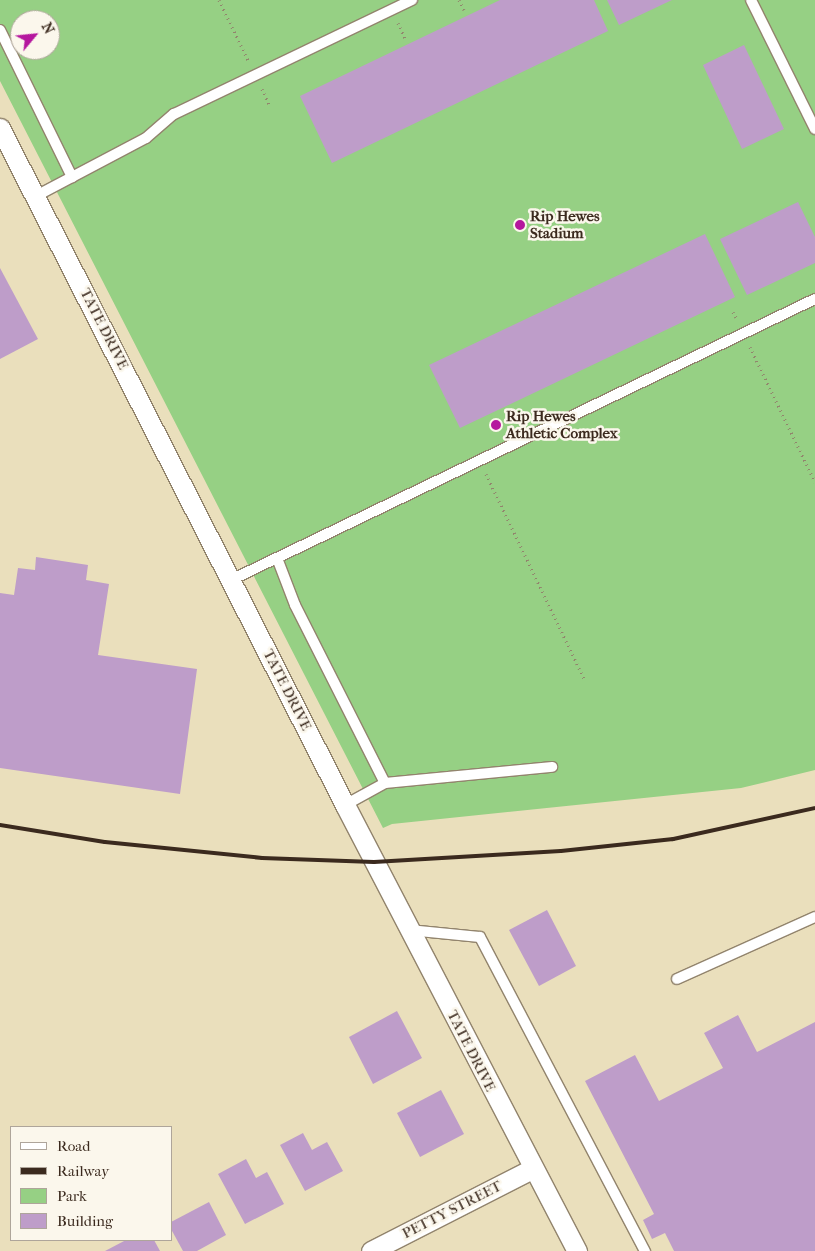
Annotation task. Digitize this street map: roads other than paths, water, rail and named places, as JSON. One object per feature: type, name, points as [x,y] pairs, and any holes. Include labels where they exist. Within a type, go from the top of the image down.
[{"type":"street","name":"TATE DRIVE","points":[[0,128],[409,930],[576,1251]]},
{"type":"street","name":"PETTY STREET","points":[[371,1251],[532,1169]]},
{"type":"lane","points":[[36,196],[146,138],[174,114],[412,0]]},
{"type":"lane","points":[[751,0],[815,129]]},
{"type":"lane","points":[[0,30],[72,177]]},
{"type":"lane","points":[[232,580],[815,299]]},
{"type":"lane","points":[[277,558],[295,605],[385,783]]},
{"type":"lane","points":[[345,805],[385,783],[552,766]]},
{"type":"lane","points":[[677,979],[815,917]]},
{"type":"lane","points":[[409,930],[480,937],[645,1251]]},
{"type":"railway","points":[[0,825],[105,842],[262,858],[374,862],[561,851],[673,839],[815,808]]},
{"type":"place","name":"Rip Hewes Stadium","points":[[520,225]]},
{"type":"place","name":"Rip Hewes Athletic Complex","points":[[496,425]]}]
